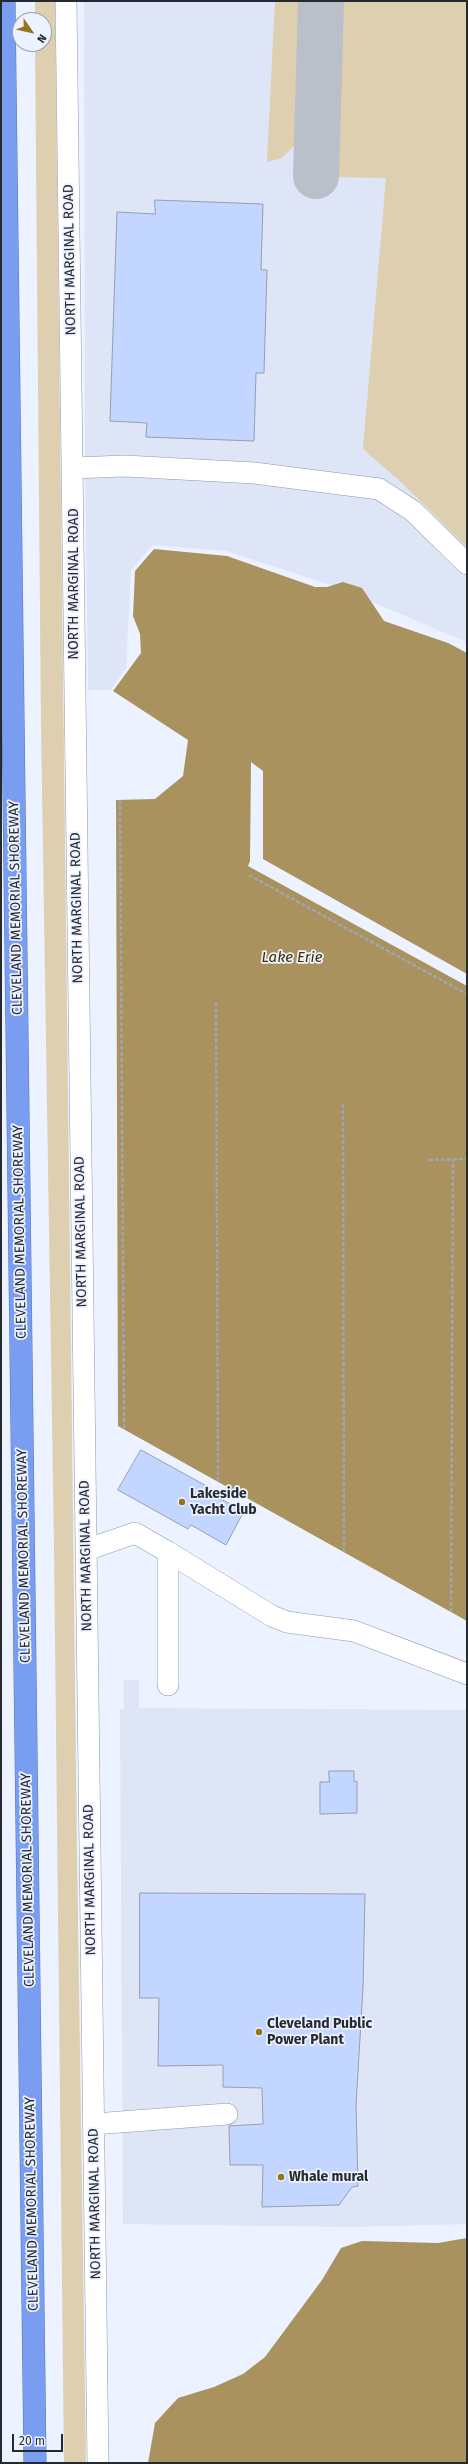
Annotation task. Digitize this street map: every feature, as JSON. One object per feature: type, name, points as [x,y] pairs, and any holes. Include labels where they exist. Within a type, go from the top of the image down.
[{"type":"highway","name":"CLEVELAND MEMORIAL SHOREWAY","points":[[4,1],[35,2463]]},
{"type":"street","name":"NORTH MARGINAL ROAD","points":[[66,1],[98,2463]]},
{"type":"street","points":[[73,468],[126,466],[254,473],[379,489],[413,511],[467,564]]},
{"type":"street","points":[[86,1550],[135,1533],[272,1616],[288,1622],[354,1631],[467,1674]]},
{"type":"street","points":[[168,1552],[168,1685]]},
{"type":"street","points":[[94,2124],[227,2114]]},
{"type":"path","points":[[120,800],[124,1429]]},
{"type":"path","points":[[249,875],[467,994]]},
{"type":"path","points":[[216,1003],[218,1481]]},
{"type":"path","points":[[343,1104],[344,1552]]},
{"type":"path","points":[[429,1160],[467,1159]]},
{"type":"path","points":[[451,1612],[453,1160]]},
{"type":"shaded area","points":[[35,1],[55,1],[77,1852],[86,2463],[64,2463],[54,1545],[41,726],[35,52],[52,52],[52,12],[35,12]]},
{"type":"shaded area","points":[[84,1],[467,1],[467,642],[334,586],[226,551],[153,545],[131,570],[126,668],[111,690],[88,690],[85,453]]},
{"type":"shaded area","points":[[275,1],[309,1],[304,135],[282,158],[267,162]]},
{"type":"shaded area","points":[[343,1],[467,1],[467,547],[402,483],[363,449],[386,178],[334,177]]},
{"type":"shaded area","points":[[123,1680],[139,1680],[139,1708],[467,1710],[467,2224],[351,2227],[123,2224],[120,1709],[124,1709]]},
{"type":"water","name":"Lake Erie","points":[[154,549],[227,556],[315,587],[327,587],[343,582],[362,588],[384,621],[448,643],[467,653],[467,1621],[118,1426],[116,800],[155,799],[183,776],[188,740],[113,691],[141,653],[140,634],[133,616],[135,571]]},
{"type":"water","points":[[467,2238],[467,2463],[148,2463],[155,2423],[178,2398],[214,2387],[243,2374],[265,2357],[322,2280],[341,2248],[362,2241],[438,2243]]},
{"type":"pier","points":[[251,762],[263,771],[263,859],[467,974],[467,986],[248,866],[250,861]]},
{"type":"building","points":[[155,200],[263,204],[261,270],[267,270],[264,373],[256,373],[254,441],[146,437],[147,423],[110,421],[117,212],[155,214]]},
{"type":"building","name":"Lakeside Yacht Club","points":[[141,1450],[210,1488],[207,1492],[244,1511],[226,1545],[191,1525],[188,1529],[118,1490]]},
{"type":"building","points":[[329,1771],[354,1771],[354,1782],[357,1781],[357,1813],[320,1814],[320,1782],[329,1782]]},
{"type":"building","name":"Cleveland Public Power Plant","points":[[140,1893],[365,1894],[363,1988],[356,2105],[358,2186],[352,2187],[339,2205],[262,2207],[263,2165],[230,2165],[229,2126],[263,2124],[262,2088],[223,2087],[223,2065],[158,2066],[159,1998],[140,1998]]},
{"type":"taxiway","points":[[316,176],[321,1]]},
{"type":"place","name":"Lakeside Yacht Club","points":[[182,1502]]},
{"type":"place","name":"Cleveland Public Power Plant","points":[[259,2032]]},
{"type":"place","name":"Whale mural","points":[[281,2177]]}]
